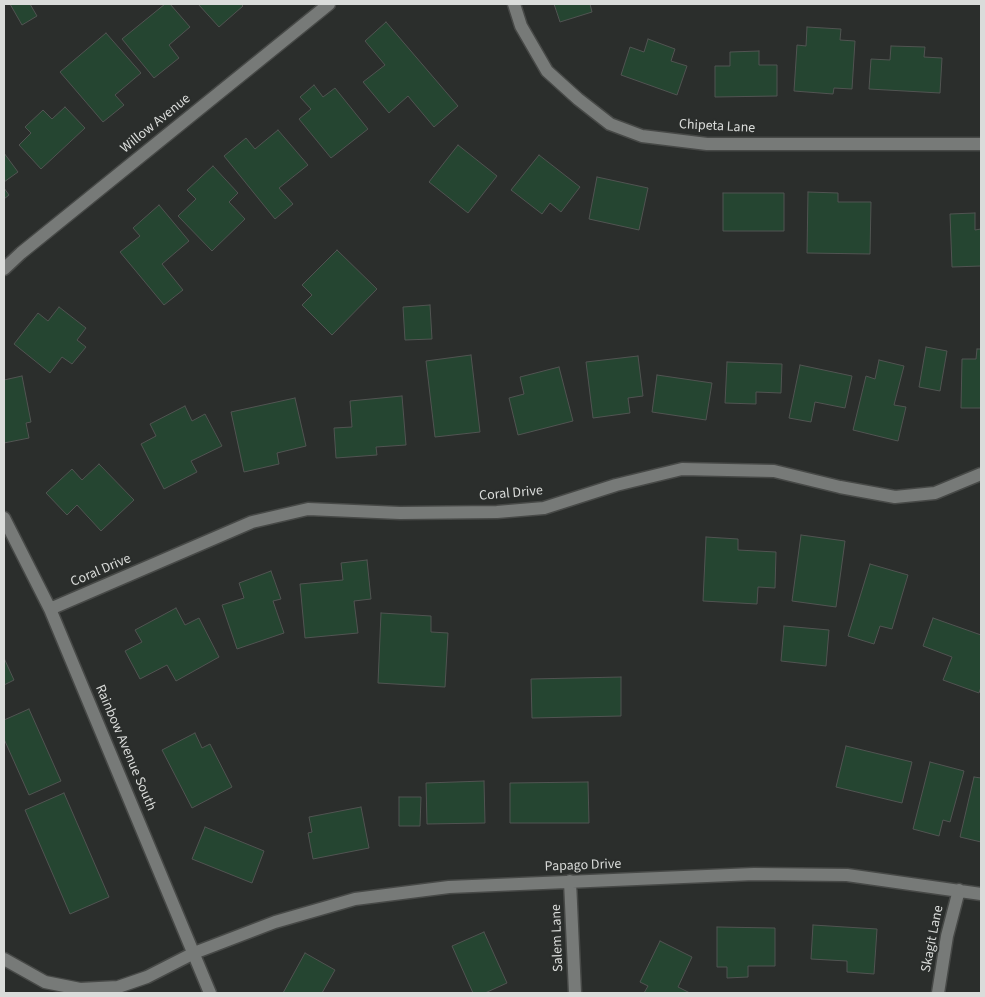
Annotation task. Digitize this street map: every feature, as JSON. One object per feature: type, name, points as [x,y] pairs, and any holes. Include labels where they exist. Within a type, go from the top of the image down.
[{"type":"street","name":"Willow Avenue","points":[[4,269],[21,253],[329,4]]},
{"type":"street","name":"Chipeta Lane","points":[[514,4],[521,26],[547,71],[610,124],[642,136],[707,144],[981,144]]},
{"type":"street","name":"Coral Drive","points":[[50,609],[252,522],[308,509],[410,513],[496,512],[544,508],[616,485],[682,469],[774,471],[840,487],[895,497],[935,493],[981,474]]},
{"type":"street","name":"Rainbow Avenue South","points":[[4,518],[50,609],[210,993]]},
{"type":"street","name":"Papago Drive","points":[[4,959],[45,982],[80,989],[118,987],[147,976],[194,953],[276,922],[355,899],[448,887],[754,874],[846,875],[981,894]]},
{"type":"street","name":"Salem Lane","points":[[570,881],[575,993]]},
{"type":"street","name":"Skagit Lane","points":[[938,993],[947,936],[959,890]]},
{"type":"building","points":[[10,4],[30,4],[37,16],[22,25]]},
{"type":"building","points":[[165,4],[170,4],[190,27],[169,45],[179,58],[154,78],[122,39]]},
{"type":"building","points":[[198,4],[241,4],[243,6],[219,27]]},
{"type":"building","points":[[554,4],[590,4],[592,12],[560,22]]},
{"type":"building","points":[[386,22],[458,106],[434,127],[408,96],[389,113],[363,82],[385,65],[365,41]]},
{"type":"building","points":[[807,27],[841,29],[840,40],[855,41],[852,89],[834,88],[833,94],[794,91],[797,45],[806,46]]},
{"type":"building","points":[[106,33],[141,73],[115,95],[124,105],[103,122],[60,72]]},
{"type":"building","points":[[648,39],[675,49],[671,61],[687,66],[677,95],[621,75],[630,47],[644,52]]},
{"type":"building","points":[[891,46],[925,47],[924,57],[942,58],[940,93],[869,89],[871,59],[890,60]]},
{"type":"building","points":[[759,51],[759,65],[777,65],[777,96],[715,97],[715,66],[730,66],[730,52]]},
{"type":"building","points":[[314,85],[323,97],[335,88],[368,129],[331,158],[299,119],[311,109],[300,97]]},
{"type":"building","points":[[65,107],[85,128],[41,169],[19,145],[31,133],[25,127],[43,110],[52,119]]},
{"type":"building","points":[[278,130],[308,165],[279,188],[293,204],[275,219],[224,156],[246,138],[255,149]]},
{"type":"building","points":[[458,145],[497,176],[468,213],[429,182]]},
{"type":"building","points":[[4,153],[18,172],[4,182]]},
{"type":"building","points":[[539,155],[580,187],[561,212],[550,203],[542,214],[511,190]]},
{"type":"building","points":[[213,166],[238,193],[229,202],[245,219],[212,251],[178,216],[196,199],[187,190]]},
{"type":"building","points":[[597,177],[648,188],[639,230],[589,219]]},
{"type":"building","points":[[4,188],[9,195],[4,199]]},
{"type":"building","points":[[808,192],[838,193],[838,202],[871,202],[870,254],[807,253]]},
{"type":"building","points":[[723,193],[784,193],[784,231],[723,231]]},
{"type":"building","points":[[159,205],[189,241],[162,264],[183,290],[164,305],[120,252],[140,236],[133,228]]},
{"type":"building","points":[[975,213],[975,230],[981,229],[981,266],[952,267],[950,214]]},
{"type":"building","points":[[337,250],[377,289],[332,335],[302,305],[312,295],[302,285]]},
{"type":"building","points":[[430,305],[432,339],[405,340],[403,307]]},
{"type":"building","points":[[59,307],[86,328],[77,340],[86,347],[72,364],[62,357],[50,373],[14,344],[38,313],[48,321]]},
{"type":"building","points":[[926,347],[947,351],[940,391],[919,387]]},
{"type":"building","points":[[977,349],[981,349],[981,408],[961,408],[962,359],[976,359]]},
{"type":"building","points":[[471,355],[480,432],[435,437],[426,361]]},
{"type":"building","points":[[638,356],[643,396],[628,398],[630,413],[593,418],[586,362]]},
{"type":"building","points":[[879,360],[904,366],[894,405],[906,407],[898,441],[853,430],[866,376],[875,379]]},
{"type":"building","points":[[727,362],[782,364],[781,393],[756,392],[756,404],[725,403]]},
{"type":"building","points":[[800,365],[852,376],[845,408],[815,402],[811,422],[789,418]]},
{"type":"building","points":[[559,367],[573,421],[518,435],[509,398],[524,394],[520,377]]},
{"type":"building","points":[[657,375],[712,383],[706,420],[652,412]]},
{"type":"building","points":[[22,376],[31,422],[26,423],[29,438],[4,443],[4,380]]},
{"type":"building","points":[[402,396],[406,445],[376,447],[377,455],[336,458],[334,428],[352,427],[350,401]]},
{"type":"building","points":[[295,398],[306,446],[277,453],[279,464],[244,472],[231,412]]},
{"type":"building","points":[[185,406],[192,421],[205,414],[222,446],[191,461],[197,472],[164,489],[141,444],[156,436],[150,424]]},
{"type":"building","points":[[99,464],[134,500],[101,531],[77,505],[67,515],[46,493],[72,469],[82,480]]},
{"type":"building","points":[[801,535],[845,541],[836,607],[792,601]]},
{"type":"building","points":[[706,537],[738,539],[738,550],[776,552],[775,588],[758,587],[757,604],[703,601]]},
{"type":"building","points":[[367,560],[371,599],[354,601],[358,633],[305,638],[300,584],[343,580],[341,563]]},
{"type":"building","points":[[870,564],[908,575],[892,629],[880,626],[874,644],[848,636]]},
{"type":"building","points":[[271,571],[281,599],[273,601],[284,633],[237,649],[222,605],[244,598],[239,583]]},
{"type":"building","points":[[176,608],[185,625],[199,618],[219,657],[176,681],[167,665],[140,679],[125,651],[142,642],[135,630]]},
{"type":"building","points":[[381,613],[431,616],[431,632],[448,633],[445,687],[378,683]]},
{"type":"building","points":[[933,618],[981,635],[981,687],[979,693],[943,680],[952,657],[923,646]]},
{"type":"building","points":[[784,626],[829,630],[826,666],[781,661]]},
{"type":"building","points":[[4,658],[14,680],[4,685]]},
{"type":"building","points":[[621,677],[621,716],[532,718],[531,679]]},
{"type":"building","points":[[29,709],[61,781],[29,795],[4,739],[4,720]]},
{"type":"building","points":[[195,733],[202,748],[210,744],[232,787],[192,808],[162,750]]},
{"type":"building","points":[[846,746],[912,762],[902,803],[836,787]]},
{"type":"building","points":[[930,762],[964,771],[950,822],[943,820],[939,836],[913,829]]},
{"type":"building","points":[[974,777],[981,778],[981,842],[960,837]]},
{"type":"building","points":[[484,781],[485,823],[427,824],[426,783]]},
{"type":"building","points":[[588,782],[589,823],[510,823],[510,783]]},
{"type":"building","points":[[64,793],[109,897],[70,914],[25,810]]},
{"type":"building","points":[[399,797],[421,797],[420,826],[399,826]]},
{"type":"building","points":[[361,807],[369,848],[313,859],[308,833],[312,832],[309,817]]},
{"type":"building","points":[[205,827],[264,851],[252,883],[192,859]]},
{"type":"building","points":[[813,925],[877,929],[874,974],[847,972],[847,961],[811,959]]},
{"type":"building","points":[[717,927],[775,928],[775,966],[748,966],[748,977],[727,978],[727,967],[717,967]]},
{"type":"building","points":[[484,932],[507,983],[485,993],[473,993],[452,946]]},
{"type":"building","points":[[660,941],[692,957],[678,987],[690,993],[644,993],[648,986],[640,982]]},
{"type":"building","points":[[305,953],[335,970],[322,993],[283,993]]}]
